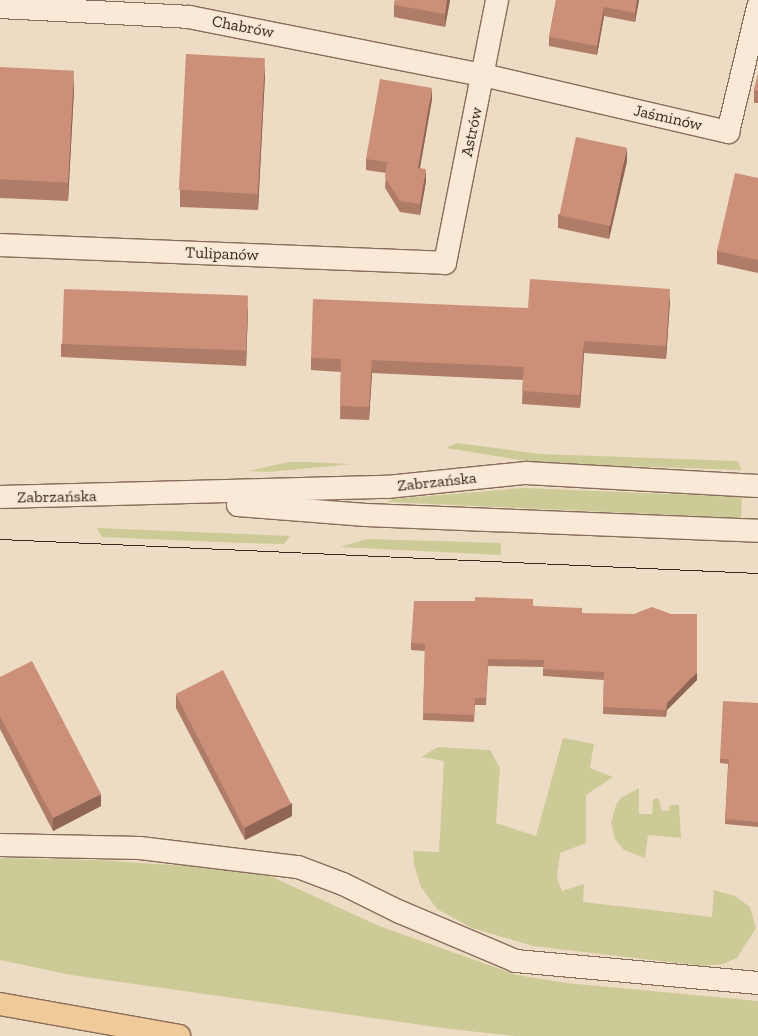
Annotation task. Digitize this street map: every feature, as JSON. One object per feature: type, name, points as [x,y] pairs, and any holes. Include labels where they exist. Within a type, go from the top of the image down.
[{"type":"main road","points":[[0,1004],[179,1036]]},
{"type":"street","name":"Astrów","points":[[444,263],[483,75],[496,0]]},
{"type":"street","name":"Chabrów","points":[[0,7],[189,17],[483,75]]},
{"type":"street","name":"Jaśminów","points":[[483,75],[728,132],[758,7]]},
{"type":"street","name":"Tulipanów","points":[[0,245],[444,263]]},
{"type":"street","name":"Zabrzańska","points":[[0,497],[115,496],[387,488],[526,473],[758,486]]},
{"type":"street","name":"Zabrzańska","points":[[115,496],[366,514],[758,531]]},
{"type":"street","points":[[0,845],[140,848],[298,867],[343,884],[400,912],[516,961],[758,983]]},
{"type":"shaded area","points":[[457,443],[541,454],[737,461],[742,470],[539,463],[446,448]]},
{"type":"shaded area","points":[[289,462],[352,464],[269,472],[248,471]]},
{"type":"shaded area","points":[[524,488],[742,497],[741,518],[388,502],[393,499]]},
{"type":"shaded area","points":[[97,528],[290,536],[284,544],[243,543],[102,537]]},
{"type":"shaded area","points":[[367,539],[501,543],[501,555],[340,547]]},
{"type":"shaded area","points":[[563,738],[594,744],[590,768],[613,777],[586,795],[586,843],[560,853],[557,878],[562,891],[584,884],[583,902],[712,917],[714,890],[735,896],[750,907],[756,928],[737,958],[723,964],[703,966],[533,946],[472,928],[437,909],[421,887],[414,865],[413,851],[439,852],[444,761],[421,757],[438,747],[490,750],[500,768],[496,823],[536,836]]},
{"type":"shaded area","points":[[639,788],[639,814],[652,814],[653,800],[655,798],[659,799],[661,810],[669,811],[670,805],[679,805],[681,838],[648,835],[645,858],[624,850],[615,839],[611,823],[616,805],[621,798]]},
{"type":"shaded area","points":[[0,858],[98,860],[202,867],[270,876],[379,926],[517,975],[566,983],[758,1001],[758,1036],[515,1036],[450,1029],[71,975],[0,960]]},
{"type":"building","points":[[395,0],[447,0],[445,14],[394,5]]},
{"type":"building","points":[[556,0],[637,0],[635,13],[604,7],[597,46],[549,37]]},
{"type":"building","points":[[186,54],[265,58],[258,194],[179,190]]},
{"type":"building","points":[[0,67],[74,71],[68,183],[0,179]]},
{"type":"building","points":[[758,74],[758,91],[754,90]]},
{"type":"building","points":[[380,79],[432,88],[418,168],[426,169],[420,204],[400,201],[385,177],[387,162],[366,159]]},
{"type":"building","points":[[576,137],[627,148],[610,226],[559,215]]},
{"type":"building","points":[[735,173],[758,178],[758,260],[717,251]]},
{"type":"building","points":[[530,279],[670,289],[666,346],[584,341],[580,395],[522,391],[524,367],[372,360],[369,407],[340,406],[341,359],[311,358],[313,299],[528,308]]},
{"type":"building","points":[[64,289],[248,295],[246,350],[62,344]]},
{"type":"building","points":[[475,597],[533,599],[533,606],[582,608],[582,613],[634,614],[652,607],[671,614],[697,614],[697,672],[667,703],[666,710],[603,707],[604,672],[543,669],[544,660],[488,659],[486,698],[475,698],[474,715],[423,713],[425,644],[411,643],[414,601],[475,601]]},
{"type":"building","points":[[32,661],[101,794],[53,818],[0,716],[0,677]]},
{"type":"building","points":[[223,670],[291,804],[244,828],[176,694]]},
{"type":"building","points":[[723,701],[758,703],[758,822],[725,819],[729,759],[720,759]]},
{"type":"tram line","points":[[0,539],[758,573]]}]
